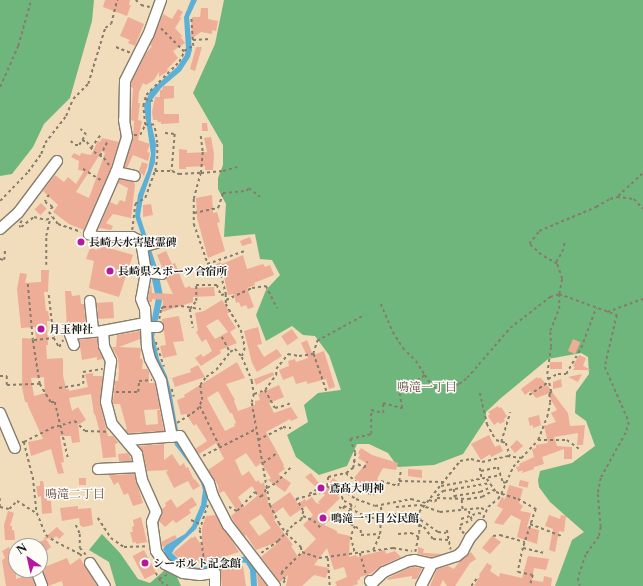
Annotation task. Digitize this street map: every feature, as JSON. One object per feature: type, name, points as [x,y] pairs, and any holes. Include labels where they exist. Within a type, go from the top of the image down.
[{"type":"street","points":[[160,5],[148,35],[125,81],[124,118],[127,137],[116,172],[109,185],[89,234],[96,237],[132,237],[138,240],[142,247],[146,272],[141,299],[150,326],[147,347],[169,395],[176,437],[196,460],[200,475],[209,483],[213,496],[228,525],[275,586]]},
{"type":"street","points":[[0,228],[18,213],[57,161]]},
{"type":"street","points":[[116,172],[135,176]]},
{"type":"street","points":[[142,247],[156,243]]},
{"type":"street","points":[[146,272],[162,274]]},
{"type":"street","points":[[90,301],[98,331],[111,361],[106,402],[112,424],[116,431],[127,440],[137,454],[144,488],[156,512],[152,522],[155,546],[159,557],[171,568],[183,573],[194,575],[215,573],[215,586]]},
{"type":"street","points":[[74,345],[70,334],[150,326]]},
{"type":"street","points":[[0,413],[15,448]]},
{"type":"street","points":[[127,440],[176,437]]},
{"type":"street","points":[[98,468],[139,467]]},
{"type":"street","points":[[369,584],[384,572],[409,561],[415,560],[432,564],[460,553],[477,524]]},
{"type":"street","points":[[89,563],[105,586]]},
{"type":"street","points":[[421,586],[432,564]]},
{"type":"path","points":[[0,87],[18,46],[31,0]]},
{"type":"path","points":[[0,202],[28,172],[41,154],[45,143],[66,116],[73,99],[88,84],[105,28],[111,24],[117,0]]},
{"type":"path","points":[[136,0],[141,5],[160,5]]},
{"type":"path","points":[[126,134],[140,135],[145,125],[143,106],[150,90],[179,62],[185,49],[193,46],[191,19]]},
{"type":"path","points":[[159,27],[184,52]]},
{"type":"path","points":[[192,40],[211,39]]},
{"type":"path","points":[[116,47],[138,55]]},
{"type":"path","points":[[145,99],[153,101]]},
{"type":"path","points":[[132,237],[135,204],[145,198],[155,170],[158,151],[154,126],[145,125]]},
{"type":"path","points":[[71,141],[76,145],[79,145],[86,135],[80,129]]},
{"type":"path","points":[[165,133],[175,134],[172,171]]},
{"type":"path","points":[[91,148],[101,134]]},
{"type":"path","points":[[201,136],[203,152],[202,173],[194,199],[194,224],[207,264],[213,273],[221,275],[228,307],[238,323],[243,338],[245,348],[242,357]]},
{"type":"path","points":[[82,140],[116,172]]},
{"type":"path","points":[[100,156],[108,140]]},
{"type":"path","points":[[155,170],[172,171],[179,174],[202,173],[223,171],[237,166]]},
{"type":"path","points":[[83,169],[109,185]]},
{"type":"path","points":[[617,197],[643,173]]},
{"type":"path","points":[[194,213],[218,208],[223,192],[246,190],[249,188],[260,197]]},
{"type":"path","points":[[49,195],[45,202],[53,207],[49,212],[51,218],[58,224],[89,234]]},
{"type":"path","points":[[557,264],[541,255],[529,244],[539,232],[617,197],[634,199],[643,209]]},
{"type":"path","points":[[22,220],[19,226],[21,227],[34,217],[46,220],[51,218]]},
{"type":"path","points":[[46,265],[46,236],[51,218]]},
{"type":"path","points":[[477,524],[486,510],[501,494],[513,467],[538,440],[547,417],[550,403],[549,394],[551,392],[548,380],[550,331],[559,309],[558,294],[562,279],[556,262],[562,252],[565,241]]},
{"type":"path","points":[[0,259],[4,260],[5,250]]},
{"type":"path","points":[[207,264],[244,251]]},
{"type":"path","points":[[28,284],[33,340],[40,384],[51,402],[55,402],[68,458]]},
{"type":"path","points":[[193,328],[190,308],[196,301],[196,284],[217,285],[222,295],[226,294]]},
{"type":"path","points":[[226,300],[252,288],[266,286],[277,308]]},
{"type":"path","points":[[381,304],[393,332],[403,348],[433,387],[445,390],[459,384],[467,378],[510,328],[550,297],[558,294],[617,315],[605,367],[629,422],[626,433],[601,478],[598,494],[602,527],[599,537],[586,555],[578,578],[580,586]]},
{"type":"path","points":[[48,295],[54,338],[59,347],[63,338],[70,334]]},
{"type":"path","points":[[607,312],[643,299]]},
{"type":"path","points":[[163,308],[181,306],[201,309]]},
{"type":"path","points":[[529,395],[558,374],[566,374],[581,348],[596,308]]},
{"type":"path","points":[[326,391],[313,354],[316,341],[364,315]]},
{"type":"path","points":[[222,337],[230,352]]},
{"type":"path","points":[[33,340],[54,338]]},
{"type":"path","points":[[177,423],[197,410],[202,400],[200,385],[206,376],[216,370],[230,352],[235,349],[242,357],[250,374],[254,394],[252,404],[270,505],[286,533],[297,543],[302,552],[319,558],[393,548],[415,552],[419,537],[419,512],[460,461],[471,459],[482,462],[510,456],[522,459]]},
{"type":"path","points":[[254,394],[265,390],[276,375],[276,369],[288,354],[299,356],[313,354]]},
{"type":"path","points":[[59,388],[83,384],[83,372],[97,369],[111,369]]},
{"type":"path","points":[[106,393],[138,392],[139,381],[159,371]]},
{"type":"path","points":[[307,495],[317,495],[323,492],[327,486],[328,477],[346,473],[353,468],[355,453],[350,439],[371,434],[371,410],[383,413],[383,404],[402,408],[397,380],[407,387],[425,375]]},
{"type":"path","points":[[0,376],[6,376],[7,385],[40,384]]},
{"type":"path","points":[[265,390],[275,408],[287,405],[291,402]]},
{"type":"path","points":[[480,393],[487,424],[496,440],[506,443],[510,456]]},
{"type":"path","points":[[200,405],[220,447]]},
{"type":"path","points":[[501,442],[510,412]]},
{"type":"path","points":[[24,442],[60,424],[75,421],[85,431],[103,433],[116,431]]},
{"type":"path","points":[[258,440],[283,428],[291,428]]},
{"type":"path","points":[[196,460],[256,429]]},
{"type":"path","points":[[19,436],[22,442],[24,442],[33,478],[37,513],[46,535],[56,542],[80,554],[89,563]]},
{"type":"path","points":[[538,440],[567,440],[580,450]]},
{"type":"path","points":[[263,463],[277,453]]},
{"type":"path","points":[[353,461],[364,468],[368,462]]},
{"type":"path","points":[[481,471],[498,467],[503,482],[506,483]]},
{"type":"path","points":[[219,509],[230,507],[237,511],[255,492],[261,497],[267,488],[276,483],[290,468]]},
{"type":"path","points":[[480,468],[482,479]]},
{"type":"path","points":[[346,473],[360,485],[363,491],[373,495],[381,481],[398,486],[401,469]]},
{"type":"path","points":[[441,486],[487,479],[501,475]]},
{"type":"path","points":[[487,479],[494,490],[501,494],[518,499],[536,509],[523,548],[518,572],[533,574],[530,586]]},
{"type":"path","points":[[399,481],[443,482]]},
{"type":"path","points":[[429,500],[435,502],[436,498],[442,491],[490,484]]},
{"type":"path","points":[[327,486],[342,497],[344,501],[356,507]]},
{"type":"path","points":[[454,496],[480,492],[492,487]]},
{"type":"path","points":[[454,489],[454,496]]},
{"type":"path","points":[[249,553],[260,553],[278,541],[294,524],[300,520],[303,515],[303,511],[296,499],[316,490]]},
{"type":"path","points":[[436,498],[462,500],[482,497],[494,490]]},
{"type":"path","points":[[347,493],[356,499],[375,506],[381,506],[394,501],[411,499],[426,504]]},
{"type":"path","points":[[213,496],[210,498],[200,524],[205,564],[214,563]]},
{"type":"path","points":[[454,496],[459,500]]},
{"type":"path","points":[[0,498],[0,507],[9,509],[17,501],[37,513]]},
{"type":"path","points":[[462,500],[463,511]]},
{"type":"path","points":[[352,505],[345,521],[361,530],[361,535],[380,534]]},
{"type":"path","points":[[396,507],[407,505],[423,507],[440,512],[469,511],[481,508],[486,510]]},
{"type":"path","points":[[339,507],[343,509],[344,506],[365,516],[381,520],[419,521],[428,524],[438,532],[446,533]]},
{"type":"path","points":[[373,551],[380,534],[381,506]]},
{"type":"path","points":[[469,511],[470,517],[477,524]]},
{"type":"path","points":[[461,519],[478,513],[484,514]]},
{"type":"path","points":[[381,520],[393,514],[419,515]]},
{"type":"path","points":[[303,515],[314,521],[321,528]]},
{"type":"path","points":[[98,518],[111,538],[124,547],[155,546]]},
{"type":"path","points":[[191,520],[200,524]]},
{"type":"path","points":[[460,524],[477,524]]},
{"type":"path","points":[[530,524],[562,536]]},
{"type":"path","points":[[76,525],[80,534],[80,548],[86,555],[89,563]]},
{"type":"path","points":[[419,525],[424,527],[433,539],[449,540],[446,533],[447,530]]},
{"type":"path","points":[[355,526],[351,537],[355,553]]},
{"type":"path","points":[[398,534],[411,533],[419,537]]},
{"type":"path","points":[[493,536],[500,535],[525,542]]},
{"type":"path","points":[[523,548],[544,553]]},
{"type":"path","points":[[281,586],[285,580],[281,573],[302,552]]},
{"type":"path","points":[[360,552],[364,571],[369,584]]},
{"type":"path","points":[[328,557],[330,586]]},
{"type":"path","points":[[156,574],[162,582],[168,586]]},
{"type":"path","points":[[471,586],[478,577]]},
{"type":"green space","points":[[0,0],[94,0],[92,21],[70,98],[44,124],[33,147],[12,174],[0,176]]},
{"type":"green space","points":[[224,0],[643,0],[643,586],[555,586],[572,540],[584,532],[550,502],[539,487],[538,480],[540,471],[572,463],[595,446],[586,421],[575,413],[576,392],[589,374],[588,357],[581,353],[548,359],[486,412],[486,419],[463,454],[434,465],[398,467],[388,453],[369,444],[357,444],[347,466],[319,475],[296,457],[287,435],[308,422],[304,405],[318,393],[341,390],[329,355],[315,336],[303,335],[292,326],[266,341],[256,315],[266,290],[280,275],[272,260],[260,259],[255,234],[224,237],[226,204],[218,189],[218,178],[223,165],[223,145],[193,93],[215,44]]},
{"type":"green space","points":[[102,534],[120,553],[138,579],[150,583],[165,570],[177,577],[181,586],[116,586],[109,562],[89,550]]},
{"type":"water","points":[[191,0],[197,0],[189,17],[192,50],[190,57],[181,71],[162,87],[151,101],[151,122],[156,144],[155,162],[143,197],[140,216],[158,271],[163,296],[154,337],[159,359],[167,376],[171,391],[180,442],[206,480],[208,496],[206,507],[196,529],[175,548],[172,553],[185,565],[198,568],[246,556],[256,568],[257,586],[251,586],[250,570],[246,563],[241,562],[214,570],[183,571],[160,556],[165,552],[163,549],[166,545],[185,534],[192,526],[201,505],[203,490],[201,483],[191,466],[175,445],[154,361],[150,329],[156,298],[144,243],[135,216],[138,195],[148,170],[151,154],[144,106],[150,91],[177,67],[185,55],[184,17]]},
{"type":"building","points":[[105,0],[130,0],[129,5],[131,5],[127,16],[103,7]]},
{"type":"building","points":[[201,8],[208,8],[208,19],[218,21],[216,31],[212,30],[212,34],[201,32],[191,39],[192,17],[200,17]]},
{"type":"building","points":[[178,9],[183,12],[179,18],[182,17],[175,28],[183,37],[180,36],[185,43],[173,51],[178,58],[167,69],[168,71],[159,77],[159,72],[154,80],[146,85],[143,83],[139,92],[138,103],[140,103],[138,120],[142,121],[138,140],[150,144],[147,152],[150,153],[148,161],[133,155],[127,168],[124,167],[133,139],[134,121],[131,120],[133,88],[131,87],[131,83],[145,55],[152,46],[150,45],[163,14],[172,19]]},
{"type":"building","points":[[128,17],[144,24],[135,46],[128,43],[130,40],[120,36]]},
{"type":"building","points":[[196,47],[202,47],[195,71],[190,69]]},
{"type":"building","points":[[163,86],[174,86],[174,98],[164,99],[164,114],[179,114],[179,123],[161,124],[161,122],[158,122],[157,120],[153,120],[152,112],[155,97],[160,97],[160,90],[162,90]]},
{"type":"building","points":[[202,123],[207,123],[208,131],[202,131]]},
{"type":"building","points":[[211,137],[214,154],[213,170],[205,170],[205,166],[179,169],[179,149],[187,150],[187,153],[207,152],[204,138]]},
{"type":"building","points":[[102,138],[119,142],[110,170],[84,230],[69,224],[53,212],[58,205],[43,191],[55,175],[64,182],[68,177],[76,184],[84,171],[78,170],[79,161],[71,157],[74,153],[80,156],[81,153],[91,155],[98,141],[100,142]],"holes":[[[102,151],[105,153],[89,198],[76,192]]]},
{"type":"building","points":[[142,162],[148,164],[144,176],[139,171]]},
{"type":"building","points":[[120,179],[134,182],[135,185],[131,218],[113,214],[106,223],[113,226],[111,230],[100,228],[98,230],[110,202],[117,205],[120,200],[125,202],[128,188],[118,183]]},
{"type":"building","points":[[212,195],[213,213],[217,212],[220,222],[217,223],[225,251],[208,258],[197,218],[196,198]]},
{"type":"building","points":[[41,203],[47,209],[40,215],[35,209]]},
{"type":"building","points":[[151,204],[153,215],[143,217],[143,205]]},
{"type":"building","points":[[250,237],[252,243],[242,246],[240,241]]},
{"type":"building","name":"長崎県スポーツ合宿所","points":[[99,245],[133,255],[119,297],[89,288],[94,261],[86,259],[90,248],[97,250]]},
{"type":"building","points":[[166,251],[172,264],[175,263],[185,288],[190,286],[191,288],[214,287],[215,296],[193,297],[193,302],[162,312],[163,300],[152,299],[152,302],[149,302],[148,298],[151,282],[152,293],[173,294],[166,279],[168,272],[162,267],[157,255]]},
{"type":"building","points":[[243,255],[247,269],[263,264],[265,267],[270,265],[274,275],[254,283],[255,285],[247,288],[254,307],[248,309],[246,305],[241,307],[239,302],[236,303],[234,294],[228,295],[223,272],[221,273],[219,270],[216,272],[213,266],[220,262],[222,264]]},
{"type":"building","points":[[41,270],[49,270],[48,292],[44,292],[46,311],[48,311],[50,321],[47,321],[47,359],[63,358],[63,375],[66,389],[69,389],[69,391],[88,387],[85,374],[93,373],[93,376],[103,376],[100,404],[108,436],[113,436],[118,443],[115,444],[116,457],[103,458],[99,429],[95,414],[94,415],[91,394],[69,398],[72,411],[78,407],[86,420],[78,425],[80,442],[72,443],[71,436],[60,436],[64,462],[61,463],[64,473],[58,474],[51,449],[31,456],[28,442],[43,439],[27,402],[25,402],[22,387],[22,338],[36,339],[35,327],[21,328],[17,289],[20,273],[27,274],[25,283],[41,282]],"holes":[[[44,377],[45,393],[34,396],[31,378]]]},
{"type":"building","points":[[65,291],[71,291],[72,296],[80,295],[81,304],[84,304],[86,326],[67,328]]},
{"type":"building","points":[[222,300],[230,312],[227,314],[236,328],[230,332],[237,343],[220,350],[221,353],[201,366],[195,358],[201,354],[203,357],[212,351],[206,339],[202,342],[196,332],[198,331],[195,313],[204,311]],"holes":[[[218,319],[228,332],[215,339],[206,326]]]},
{"type":"building","points":[[113,302],[114,318],[98,319],[97,303]]},
{"type":"building","points":[[179,316],[184,341],[173,342],[177,355],[163,358],[160,346],[166,345],[162,319]]},
{"type":"building","points":[[258,327],[262,344],[257,345],[264,357],[277,349],[282,356],[257,372],[252,363],[244,331]]},
{"type":"building","points":[[292,329],[298,338],[287,345],[281,336]]},
{"type":"building","points":[[140,331],[140,339],[119,347],[141,348],[140,358],[143,360],[142,369],[148,369],[149,383],[155,383],[160,409],[144,410],[146,425],[158,424],[157,410],[160,410],[164,431],[128,433],[125,430],[127,429],[120,404],[113,404],[115,381],[118,381],[119,371],[118,358],[112,347],[116,347],[117,335]]},
{"type":"building","points":[[97,339],[98,348],[103,359],[97,360],[97,357],[82,360],[79,340]]},
{"type":"building","points":[[573,339],[580,342],[575,354],[568,351]]},
{"type":"building","points":[[307,340],[313,355],[324,351],[335,387],[329,389],[326,379],[307,384],[307,381],[296,384],[293,376],[283,380],[279,370],[289,366],[288,361],[295,359],[296,362],[308,358],[301,343]]},
{"type":"building","points":[[579,355],[586,358],[583,366],[591,370],[573,370],[575,367],[573,366]]},
{"type":"building","points":[[237,362],[245,378],[226,384],[235,400],[234,401],[238,411],[255,405],[255,401],[260,400],[258,394],[279,385],[284,397],[269,403],[274,413],[291,407],[298,418],[291,421],[290,419],[266,432],[284,465],[283,466],[285,469],[278,474],[291,483],[285,492],[268,480],[271,478],[261,463],[256,467],[246,453],[235,460],[242,476],[249,471],[256,482],[258,480],[261,484],[264,482],[269,507],[290,492],[298,504],[305,499],[306,501],[312,497],[316,503],[320,504],[318,502],[325,495],[305,477],[311,473],[324,490],[333,478],[340,483],[334,492],[340,498],[326,512],[331,519],[324,525],[337,531],[337,533],[350,536],[349,557],[356,555],[357,557],[385,550],[386,554],[395,551],[401,557],[381,566],[370,574],[360,577],[357,581],[358,584],[352,586],[337,586],[335,582],[347,577],[344,567],[334,570],[327,548],[314,565],[329,568],[326,578],[314,575],[302,586],[286,586],[288,575],[280,582],[261,557],[280,541],[256,550],[246,535],[244,536],[234,522],[231,516],[237,511],[224,491],[219,493],[218,485],[208,470],[224,459],[216,443],[199,454],[195,449],[207,441],[196,424],[194,426],[186,414],[181,415],[177,400],[185,397],[184,395]],"holes":[[[218,391],[230,413],[232,413],[236,423],[234,424],[235,426],[225,431],[207,398]],[[252,486],[258,495],[244,507],[238,497]],[[306,506],[313,515],[303,525],[316,539],[298,557],[291,546],[293,545],[274,520],[276,519],[273,515],[283,507],[290,517]],[[261,514],[271,528],[259,536],[249,522]]]},
{"type":"building","points":[[550,362],[562,362],[562,369],[550,369]]},
{"type":"building","points":[[198,365],[205,377],[175,387],[172,378],[191,372],[190,369]]},
{"type":"building","points":[[273,372],[274,375],[256,385],[254,379]]},
{"type":"building","points":[[582,374],[578,382],[568,377]]},
{"type":"building","points":[[537,377],[539,379],[540,377],[553,392],[536,398],[530,391],[525,395],[521,389]]},
{"type":"building","points":[[561,379],[562,387],[553,389],[553,382]]},
{"type":"building","points":[[552,392],[568,413],[570,426],[585,425],[583,445],[577,445],[578,433],[554,437],[557,446],[572,447],[572,459],[564,459],[564,449],[542,457],[544,464],[534,467],[534,469],[522,473],[523,470],[518,472],[516,467],[520,466],[519,464],[534,457],[532,449],[536,448],[536,445],[548,443],[544,426],[556,422],[551,413],[557,410],[548,395]]},
{"type":"building","points":[[498,406],[499,408],[501,407],[507,416],[504,419],[505,421],[500,424],[498,422],[494,425],[488,416],[490,414],[488,412]]},
{"type":"building","points":[[539,415],[541,425],[533,428],[533,425],[530,426],[528,418]]},
{"type":"building","points":[[489,435],[495,447],[500,445],[503,451],[491,457],[490,454],[481,460],[471,444]]},
{"type":"building","points":[[517,440],[523,446],[515,453],[510,447]]},
{"type":"building","points":[[164,444],[164,460],[172,454],[180,466],[184,463],[186,468],[188,467],[194,480],[195,479],[200,486],[193,490],[188,481],[174,488],[166,472],[169,470],[147,471],[143,452],[138,446]]},
{"type":"building","points":[[361,448],[372,455],[398,463],[396,470],[383,468],[377,479],[379,481],[372,491],[354,478],[366,463],[358,458],[360,455],[358,453]]},
{"type":"building","points":[[128,453],[132,461],[119,461],[118,454]]},
{"type":"building","points":[[408,469],[422,470],[422,478],[408,476]]},
{"type":"building","points":[[134,474],[143,503],[133,506],[128,493],[124,495],[118,482],[114,485],[109,475]]},
{"type":"building","points":[[79,478],[86,478],[86,485],[79,485]]},
{"type":"building","points":[[520,480],[529,482],[527,488],[519,486]]},
{"type":"building","points":[[40,481],[43,481],[47,501],[51,501],[52,513],[42,514],[41,496],[38,497],[36,486],[40,486]]},
{"type":"building","points":[[509,485],[523,489],[519,503],[523,506],[520,511],[531,513],[527,527],[539,530],[537,544],[517,537],[521,520],[511,515],[503,525],[494,523],[503,509],[497,506],[502,497],[505,499]]},
{"type":"building","points":[[192,497],[197,505],[189,510],[191,513],[176,523],[173,520],[165,527],[159,521],[162,509],[166,506],[165,503],[171,499],[177,508]]},
{"type":"building","points":[[78,506],[78,509],[91,508],[93,525],[83,527],[80,525],[79,518],[62,521],[60,508]]},
{"type":"building","points":[[8,511],[14,513],[10,526],[12,526],[12,530],[14,530],[15,538],[8,538],[8,540],[5,540],[4,525]]},
{"type":"building","points":[[216,515],[239,552],[207,562],[191,564],[190,557],[184,563],[173,553],[195,536],[202,546],[202,528],[206,516]]},
{"type":"building","points":[[549,515],[560,519],[561,515],[566,516],[564,532],[559,531],[555,552],[549,550],[553,529],[545,526]]},
{"type":"building","points":[[141,517],[147,542],[136,544],[136,542],[133,543],[130,532],[133,532],[133,520]]},
{"type":"building","points":[[57,527],[64,534],[59,539],[56,536],[54,538],[44,538]]},
{"type":"building","points":[[175,535],[177,538],[163,547],[161,542]]},
{"type":"building","points":[[492,536],[501,542],[490,554],[482,548]]},
{"type":"building","points":[[48,542],[51,547],[48,550]]},
{"type":"building","points":[[418,547],[424,549],[423,553],[443,554],[432,557],[418,554]]},
{"type":"building","points":[[8,548],[8,578],[32,578],[35,586],[6,586],[2,560],[5,558],[2,551]]},
{"type":"building","points":[[144,550],[156,573],[145,579],[133,556]]},
{"type":"building","points":[[471,552],[476,559],[470,563],[455,586],[447,586],[443,580],[440,586],[430,586],[437,569],[448,566],[454,569],[459,562]]},
{"type":"building","points":[[528,556],[549,559],[546,570],[534,568],[532,580],[543,582],[544,576],[552,578],[551,586],[474,586],[487,563],[492,566],[490,571],[499,577],[500,573],[522,578]]},
{"type":"building","points":[[67,558],[70,565],[80,558],[97,586],[63,586],[62,581],[48,586],[45,578],[48,578],[48,566]]},
{"type":"building","points":[[240,564],[240,566],[243,566],[246,586],[222,586],[220,569],[234,567],[234,565]]},
{"type":"building","points":[[411,567],[422,568],[417,579],[412,579],[412,576],[387,580],[388,578]]},
{"type":"building","points":[[258,575],[267,586],[258,586]]},
{"type":"place","name":"長崎大水害慰霊碑","points":[[81,242]]},
{"type":"place","name":"長崎県スポーツ合宿所","points":[[110,271]]},
{"type":"place","name":"月玉神社","points":[[41,329]]},
{"type":"place","name":"鳶髙大明神","points":[[321,488]]},
{"type":"place","name":"鳴滝一丁目公民館","points":[[323,518]]},
{"type":"place","name":"シーボルト記念館","points":[[145,563]]},
{"type":"district","name":"鳴滝一丁目","points":[[427,387]]},
{"type":"district","name":"鳴滝二丁目","points":[[75,494]]}]
